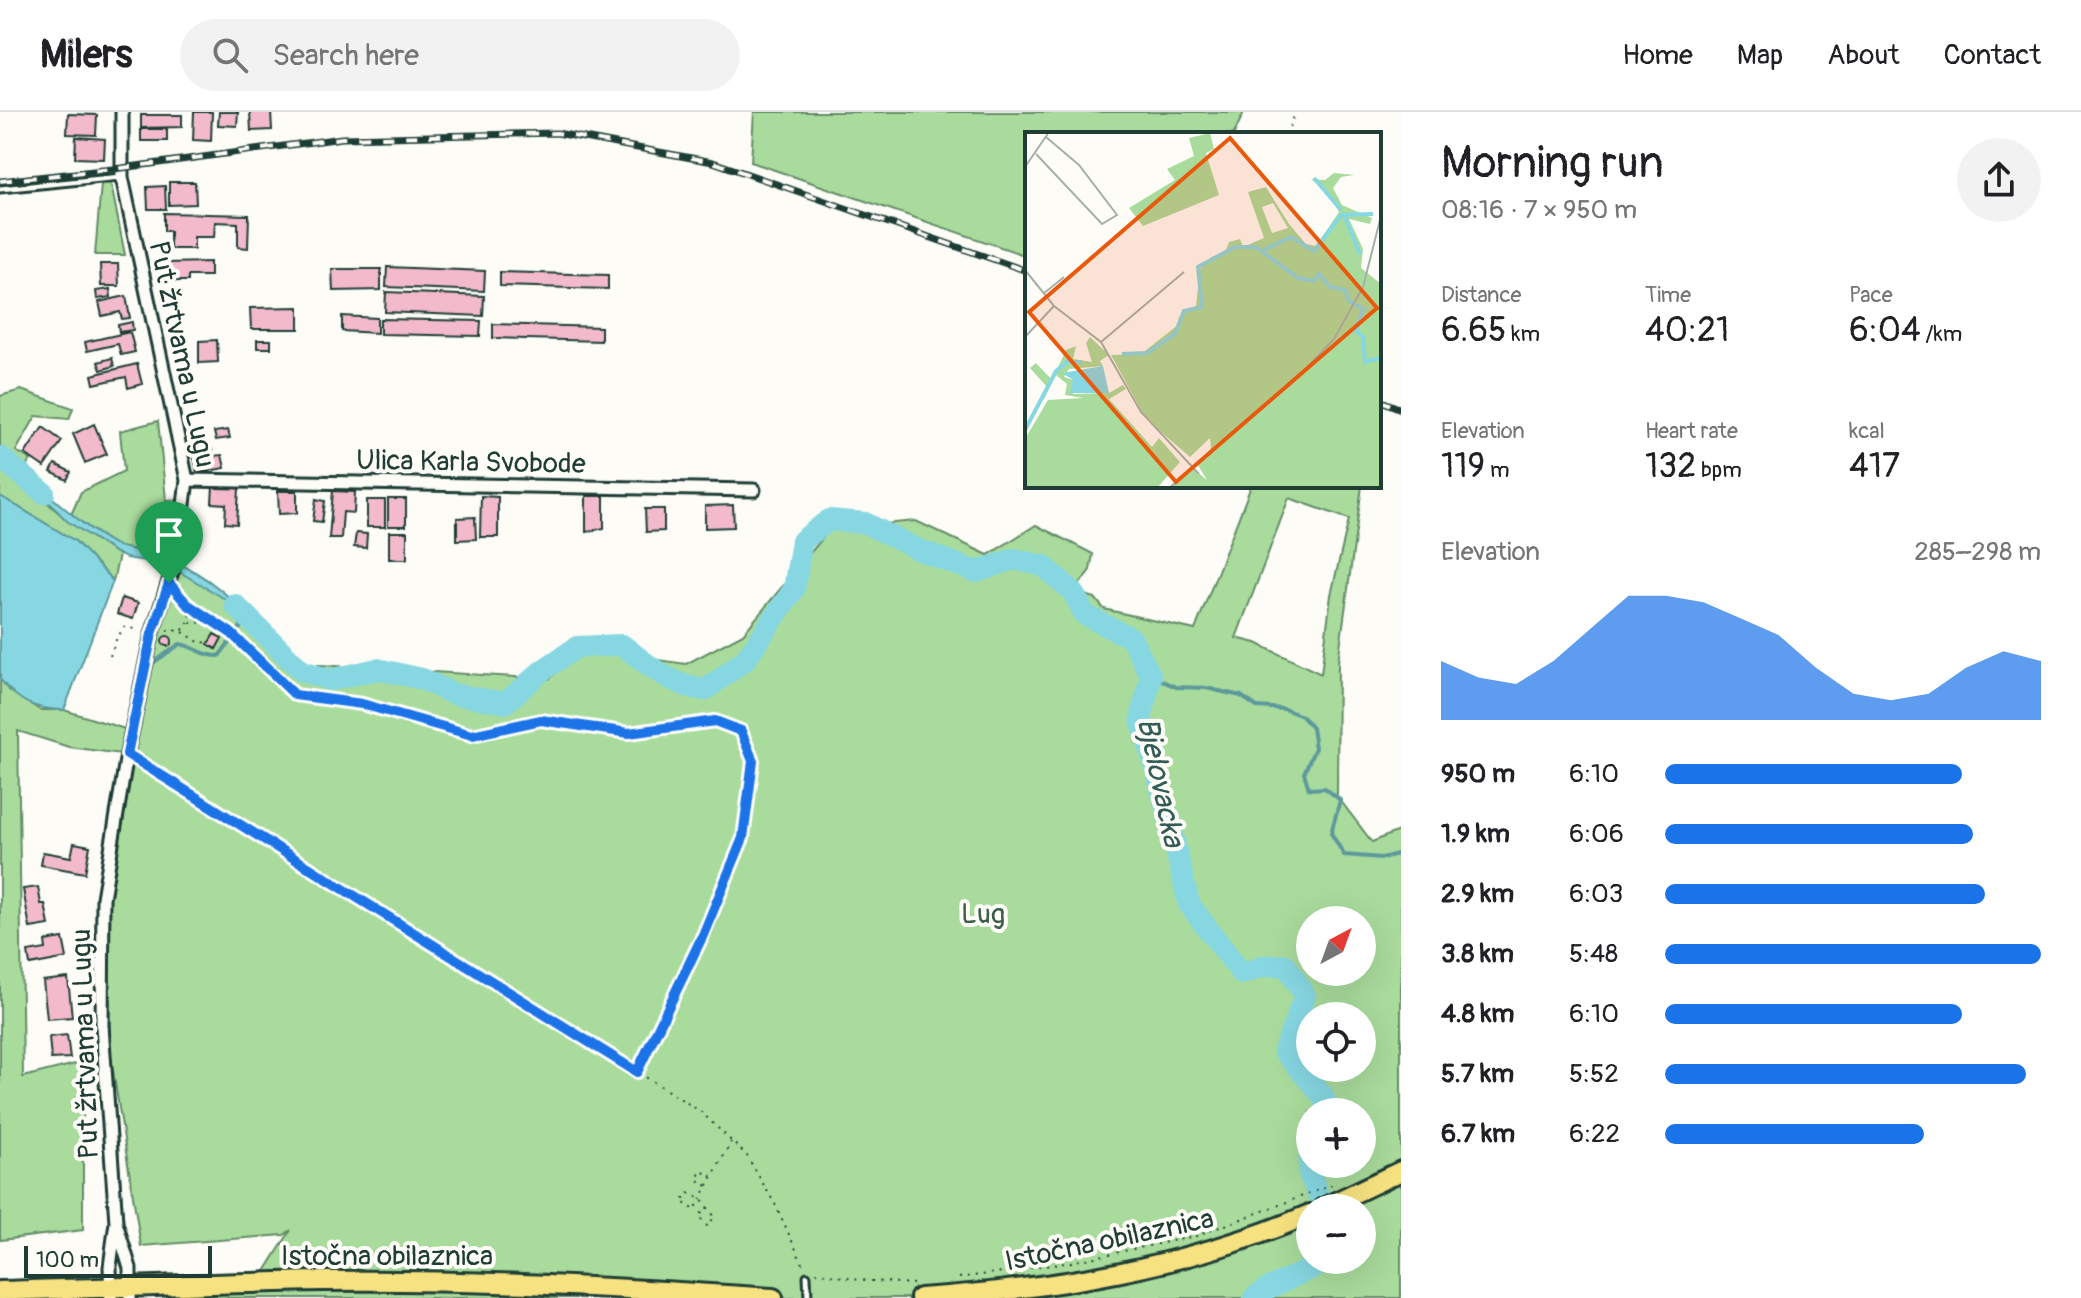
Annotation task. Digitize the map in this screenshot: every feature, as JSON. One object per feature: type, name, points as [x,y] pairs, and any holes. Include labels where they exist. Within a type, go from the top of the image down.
[{"type":"main road","name":"Istočna obilaznica","points":[[1354,1194],[1401,1171]]},
{"type":"main road","name":"Istočna obilaznica","points":[[918,1291],[1041,1286],[1118,1272],[1193,1254],[1296,1219]]},
{"type":"main road","name":"Istočna obilaznica","points":[[0,1291],[130,1293],[324,1281],[471,1282],[773,1298]]},
{"type":"street","name":"Put žrtvama u Lugu","points":[[110,1293],[116,1222],[102,1026],[103,898],[127,754],[153,631],[178,553],[187,480],[122,177],[122,112]]},
{"type":"street","name":"Ulica Karla Svobode","points":[[187,480],[754,490]]},
{"type":"street","name":"Put žrtvama u Lugu","points":[[116,1222],[130,1268],[130,1293]]},
{"type":"lane","points":[[0,189],[122,177]]},
{"type":"lane","points":[[807,1276],[808,1298]]},
{"type":"path","points":[[1287,132],[1296,112]]},
{"type":"path","points":[[171,577],[191,615],[182,631]]},
{"type":"path","points":[[187,604],[231,633],[295,695],[362,704],[472,735],[541,720],[629,733],[715,721],[741,731],[753,761],[743,838],[703,935],[637,1072]]},
{"type":"path","points":[[189,623],[214,623]]},
{"type":"path","points":[[110,656],[124,627],[130,626],[153,631],[182,631],[200,643],[208,642]]},
{"type":"path","points":[[127,754],[700,1111],[747,1156],[776,1206],[805,1270],[918,1291]]},
{"type":"path","points":[[708,1207],[701,1199],[689,1193],[682,1202],[695,1210],[701,1199],[708,1186],[731,1141]]},
{"type":"path","points":[[708,1186],[697,1179],[701,1171],[713,1176]]},
{"type":"path","points":[[946,1280],[1066,1263],[1196,1236],[1319,1189]]},
{"type":"green space","points":[[754,112],[1244,112],[1235,132],[1025,132],[1025,255],[751,162]]},
{"type":"green space","points":[[101,184],[111,184],[125,255],[95,255]]},
{"type":"green space","points":[[21,390],[73,408],[69,419],[36,416],[16,451],[31,460],[21,473],[54,509],[119,555],[113,581],[75,541],[0,496],[0,396]]},
{"type":"green space","points":[[158,421],[166,500],[181,499],[172,560],[146,551],[117,547],[71,515],[81,492],[124,471],[120,431]]},
{"type":"green space","name":"Lug","points":[[1250,488],[1362,488],[1338,662],[1337,796],[1372,842],[1401,830],[1401,1298],[177,1298],[257,1284],[291,1230],[284,1235],[141,1246],[109,1045],[108,901],[143,690],[179,568],[207,584],[304,664],[549,679],[581,649],[686,664],[743,634],[830,529],[916,521],[988,555],[1036,525],[1093,554],[1090,570],[1074,592],[1095,598],[1104,609],[1195,630]],"holes":[[[1289,498],[1349,519],[1331,595],[1321,674],[1256,643],[1236,638]]]},
{"type":"green space","points":[[0,679],[10,691],[40,710],[64,710],[125,729],[121,754],[69,747],[18,731],[23,1077],[83,1062],[83,1230],[0,1240]]},
{"type":"water","points":[[21,473],[89,528],[114,544],[156,554],[197,573],[234,601],[255,624],[225,599],[166,564],[126,558],[116,553],[67,521]]},
{"type":"water","points":[[0,496],[75,541],[113,581],[64,710],[28,703],[0,679]]},
{"type":"building","points":[[194,112],[212,112],[211,141],[193,140]]},
{"type":"building","points":[[219,112],[238,112],[237,126],[218,125]]},
{"type":"building","points":[[250,112],[271,112],[272,130],[251,131]]},
{"type":"building","points":[[68,114],[97,115],[96,135],[67,134]]},
{"type":"building","points":[[141,115],[182,115],[182,127],[141,128]]},
{"type":"building","points":[[141,129],[167,129],[167,141],[141,141]]},
{"type":"building","points":[[76,137],[105,139],[104,159],[75,158]]},
{"type":"building","points":[[169,182],[195,182],[196,204],[169,205]]},
{"type":"building","points":[[165,186],[166,209],[148,209],[147,187]]},
{"type":"building","points":[[164,213],[249,215],[248,248],[238,247],[238,223],[215,222],[214,237],[194,237],[194,249],[170,249],[170,231],[164,231]]},
{"type":"building","points":[[210,262],[210,276],[188,276],[188,281],[166,281],[166,263]]},
{"type":"building","points":[[100,264],[118,264],[119,286],[101,286]]},
{"type":"building","points":[[387,267],[485,271],[484,291],[386,287]]},
{"type":"building","points":[[332,269],[381,269],[381,290],[333,291]]},
{"type":"building","points":[[500,272],[608,275],[608,289],[500,286]]},
{"type":"building","points":[[110,289],[111,297],[97,299],[96,291]]},
{"type":"building","points":[[386,292],[484,296],[483,316],[385,312]]},
{"type":"building","points":[[126,296],[130,318],[122,319],[120,312],[102,316],[99,302]]},
{"type":"building","points":[[299,307],[299,329],[251,329],[250,308]]},
{"type":"building","points":[[342,316],[377,318],[377,333],[342,331]]},
{"type":"building","points":[[380,319],[481,321],[480,336],[380,334]]},
{"type":"building","points":[[132,322],[133,330],[119,332],[118,325]]},
{"type":"building","points":[[493,324],[601,327],[601,341],[493,338]]},
{"type":"building","points":[[130,332],[135,352],[121,355],[118,344],[87,351],[85,342]]},
{"type":"building","points":[[217,340],[218,362],[199,363],[199,341]]},
{"type":"building","points":[[257,340],[271,340],[271,348],[257,348]]},
{"type":"building","points":[[112,358],[114,366],[101,370],[98,362]]},
{"type":"building","points":[[137,364],[142,384],[128,388],[126,377],[94,384],[92,375]]},
{"type":"building","points":[[94,424],[107,454],[85,463],[73,434]]},
{"type":"building","points":[[43,427],[62,441],[44,467],[25,454]]},
{"type":"building","points":[[228,430],[230,438],[216,440],[214,432]]},
{"type":"building","points":[[212,449],[213,456],[222,455],[225,468],[197,473],[193,452]]},
{"type":"building","points":[[55,464],[71,472],[67,480],[51,472]]},
{"type":"building","points":[[213,486],[239,488],[237,524],[225,523],[226,504],[212,503]]},
{"type":"building","points":[[278,491],[297,491],[297,513],[279,514]]},
{"type":"building","points":[[333,491],[355,492],[354,513],[343,512],[341,538],[329,538]]},
{"type":"building","points":[[481,496],[498,497],[498,537],[480,537]]},
{"type":"building","points":[[586,496],[604,496],[604,528],[586,532]]},
{"type":"building","points":[[316,499],[325,501],[322,522],[313,521]]},
{"type":"building","points":[[388,499],[406,499],[406,526],[388,526]]},
{"type":"building","points":[[367,500],[385,500],[385,527],[367,527]]},
{"type":"building","points":[[733,505],[734,527],[705,528],[705,506]]},
{"type":"building","points":[[645,509],[664,509],[664,531],[646,532]]},
{"type":"building","points":[[475,517],[476,539],[457,540],[457,518]]},
{"type":"building","points":[[389,532],[407,532],[407,559],[389,559]]},
{"type":"building","points":[[356,533],[367,534],[366,548],[354,547]]},
{"type":"building","points":[[122,598],[138,603],[133,619],[117,614]]},
{"type":"building","points":[[214,634],[222,638],[216,649],[208,644]]},
{"type":"building","points":[[167,636],[172,641],[167,646],[162,641]]},
{"type":"building","points":[[74,843],[90,846],[85,873],[41,865],[43,852],[71,857]]},
{"type":"building","points":[[38,887],[49,925],[30,928],[23,889]]},
{"type":"building","points":[[63,938],[67,958],[30,965],[28,952],[46,949],[45,941]]},
{"type":"building","points":[[68,978],[72,1017],[47,1019],[43,981]]},
{"type":"building","points":[[67,1035],[70,1058],[51,1059],[49,1037]]},
{"type":"waterway","name":"Bjelovacka","points":[[0,457],[44,493]]},
{"type":"waterway","name":"Bjelovacka","points":[[235,605],[302,671],[330,680],[377,669],[422,679],[453,694],[505,703],[543,670],[577,647],[622,645],[671,679],[705,690],[745,660],[794,589],[802,541],[829,520],[865,523],[917,549],[976,572],[1014,559],[1044,566],[1073,592],[1085,615],[1131,638],[1151,676],[1141,719],[1189,904],[1242,974],[1263,966],[1286,965],[1305,996],[1284,1051],[1323,1098]]},
{"type":"waterway","points":[[150,665],[180,644],[219,656],[246,616]]},
{"type":"waterway","points":[[1151,676],[1176,687],[1206,688],[1241,696],[1257,707],[1284,709],[1302,716],[1312,728],[1315,748],[1304,773],[1309,789],[1325,788],[1340,800],[1331,833],[1344,855],[1382,858],[1401,853]]},
{"type":"waterway","points":[[108,901],[140,716]]},
{"type":"waterway","points":[[108,918],[109,1045],[123,1228]]},
{"type":"waterway","name":"Bjelovacka","points":[[1311,1178],[1318,1194]]},
{"type":"waterway","name":"Bjelovacka","points":[[1254,1298],[1300,1274]]},
{"type":"railway","points":[[0,181],[342,138],[557,133],[713,162],[1025,270]]},
{"type":"railway","points":[[1381,401],[1401,409]]},
{"type":"route","points":[[169,583],[187,604],[231,633],[295,695],[362,704],[472,735],[541,720],[629,733],[715,721],[741,731],[753,761],[743,838],[703,935],[637,1072],[127,754],[152,634],[169,583]]}]
